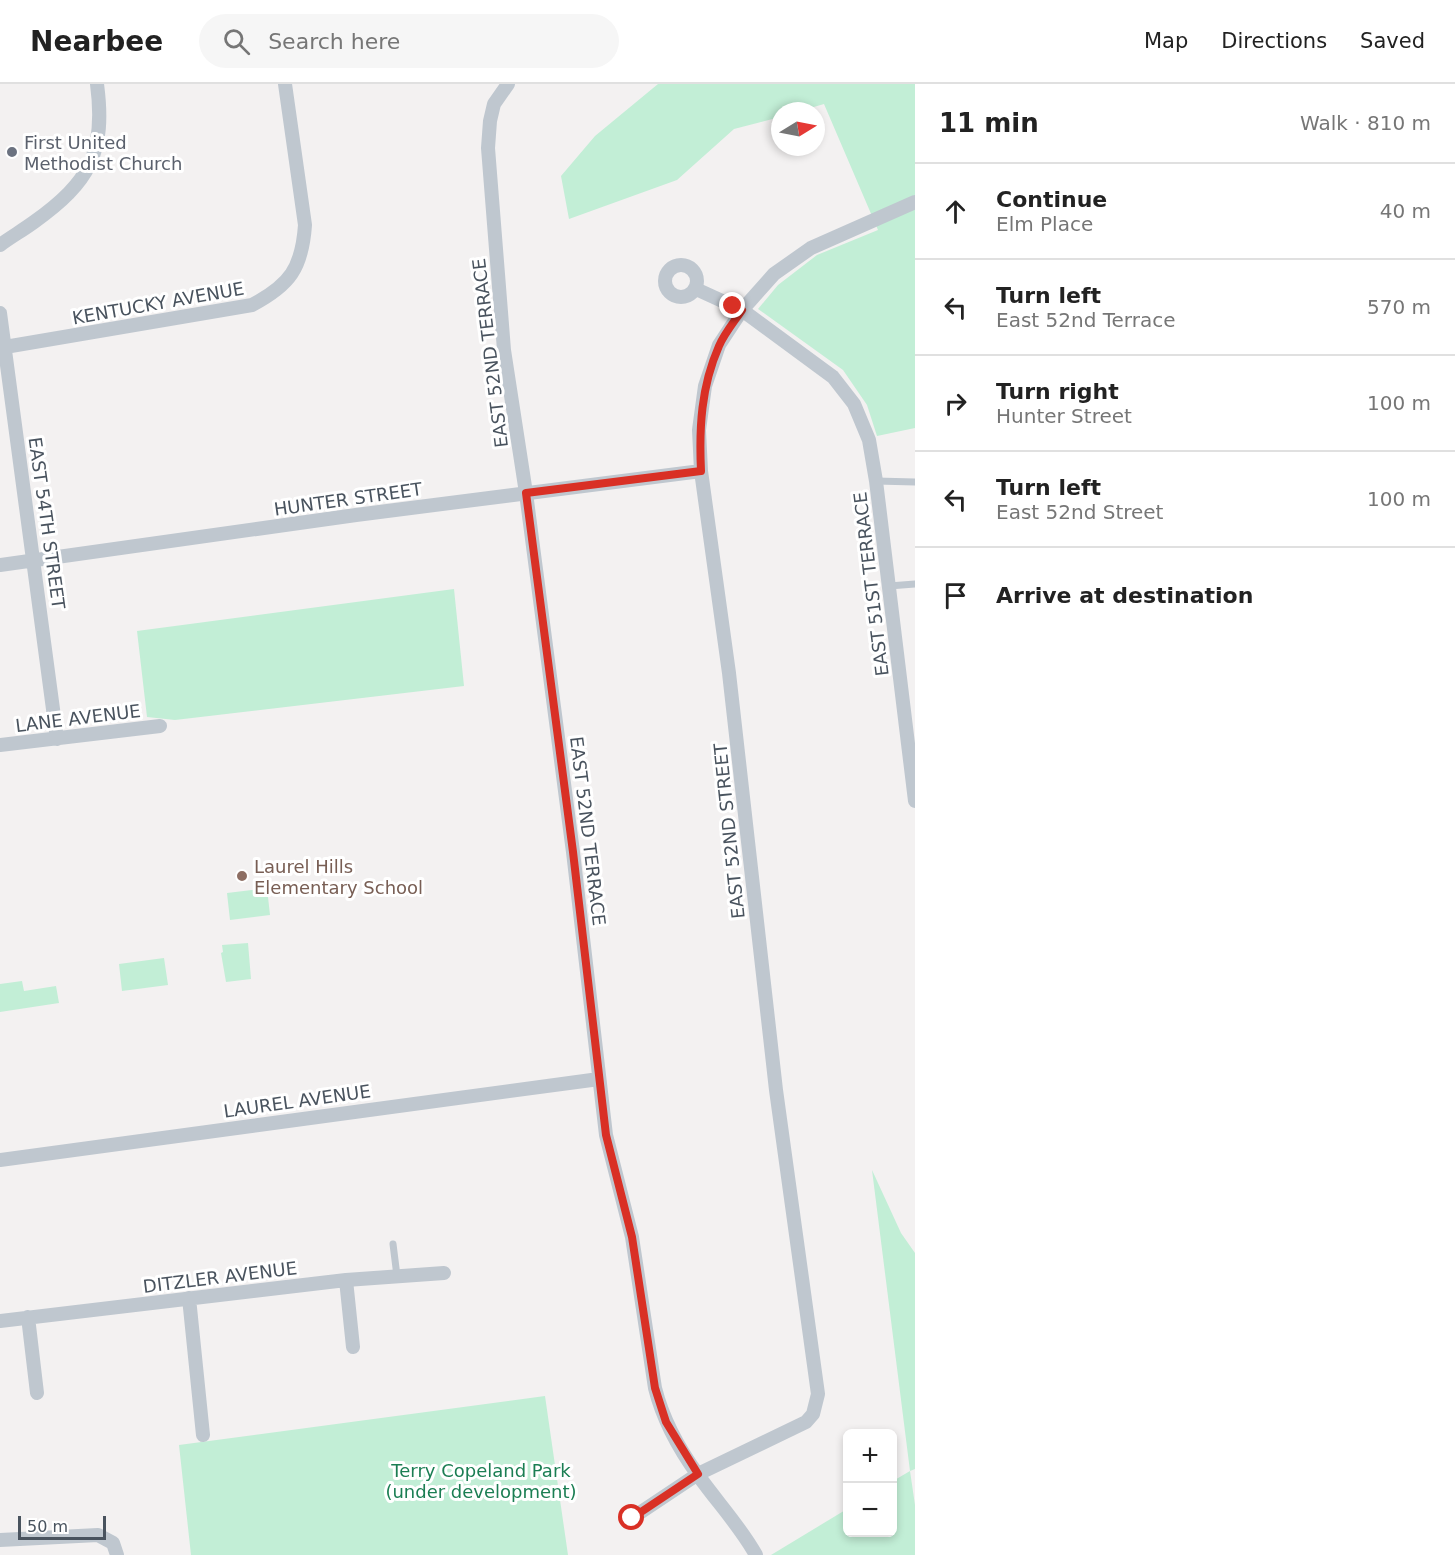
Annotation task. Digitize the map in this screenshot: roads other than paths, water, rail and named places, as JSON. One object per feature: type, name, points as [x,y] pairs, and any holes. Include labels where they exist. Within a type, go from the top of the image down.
[{"type":"street","points":[[0,246],[61,200],[85,174],[93,158],[99,136],[101,113],[97,84]]},
{"type":"street","name":"KENTUCKY AVENUE","points":[[5,347],[252,305],[276,292],[294,272],[303,248],[305,225],[285,84]]},
{"type":"street","name":"EAST 52ND TERRACE","points":[[508,84],[494,104],[488,148],[504,350],[526,493],[573,852],[606,1135],[632,1237],[655,1388],[666,1422],[698,1474],[756,1555]]},
{"type":"street","name":"EAST 52ND STREET","points":[[698,1474],[806,1422],[816,1407],[818,1394],[776,1090],[729,673],[701,471],[699,430],[705,386],[719,345],[742,310],[774,274],[811,248],[915,202]]},
{"type":"street","points":[[696,289],[742,310]]},
{"type":"street","name":"EAST 51ST TERRACE","points":[[742,310],[833,377],[854,404],[869,440],[906,699],[915,801]]},
{"type":"street","name":"EAST 54TH STREET","points":[[0,313],[57,739]]},
{"type":"street","name":"HUNTER STREET","points":[[0,566],[701,471]]},
{"type":"street","name":"LANE AVENUE","points":[[0,745],[160,726]]},
{"type":"street","name":"LAUREL AVENUE","points":[[0,1160],[599,1079]]},
{"type":"street","name":"DITZLER AVENUE","points":[[0,1321],[346,1280],[444,1273]]},
{"type":"street","points":[[346,1280],[353,1347]]},
{"type":"street","points":[[189,1298],[202,1435]]},
{"type":"street","points":[[28,1317],[37,1393]]},
{"type":"street","points":[[632,1518],[698,1474]]},
{"type":"street","points":[[0,1540],[98,1535],[115,1549]]},
{"type":"lane","points":[[876,481],[915,482]]},
{"type":"lane","points":[[889,586],[915,584]]},
{"type":"lane","points":[[393,1244],[398,1276]]},
{"type":"place","name":"First United Methodist Church","points":[[12,152]]},
{"type":"place","name":"Laurel Hills Elementary School","points":[[242,876]]},
{"type":"park label","name":"Terry Copeland Park (under development)","points":[[481,1480]]}]
